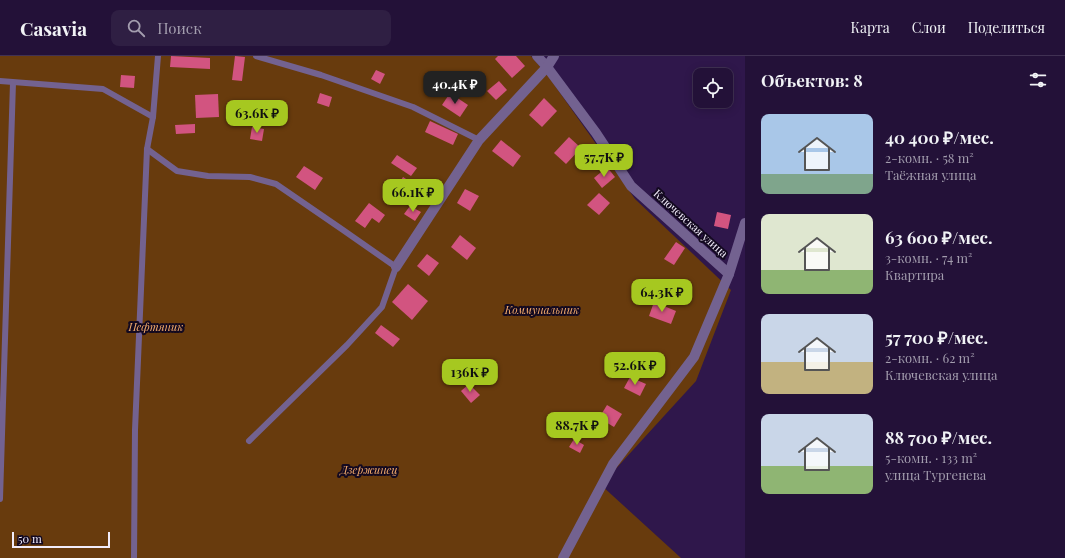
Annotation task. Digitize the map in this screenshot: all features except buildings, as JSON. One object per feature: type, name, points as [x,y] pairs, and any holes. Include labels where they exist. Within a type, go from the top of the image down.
[{"type":"street","name":"Ключевская улица","points":[[537,56],[596,133],[631,186],[728,274]]},
{"type":"street","points":[[396,267],[479,140],[546,67],[554,56]]},
{"type":"street","points":[[563,558],[613,464],[694,357],[728,274],[745,223]]},
{"type":"lane","points":[[134,558],[135,430],[147,149],[153,117],[158,56]]},
{"type":"lane","points":[[256,56],[321,75],[413,107],[479,140]]},
{"type":"lane","points":[[0,81],[103,89],[153,117]]},
{"type":"lane","points":[[0,499],[13,83]]},
{"type":"lane","points":[[147,149],[177,171],[208,176],[250,177],[276,184],[396,267],[382,308],[347,345],[249,441]]},
{"type":"green space","points":[[0,56],[531,56],[548,76],[635,199],[731,290],[696,381],[601,485],[681,558],[0,558]]},
{"type":"park label","name":"Коммунальник","points":[[542,309]]},
{"type":"park label","name":"Нефтяник","points":[[156,326]]},
{"type":"park label","name":"Дзержинец","points":[[369,469]]}]
